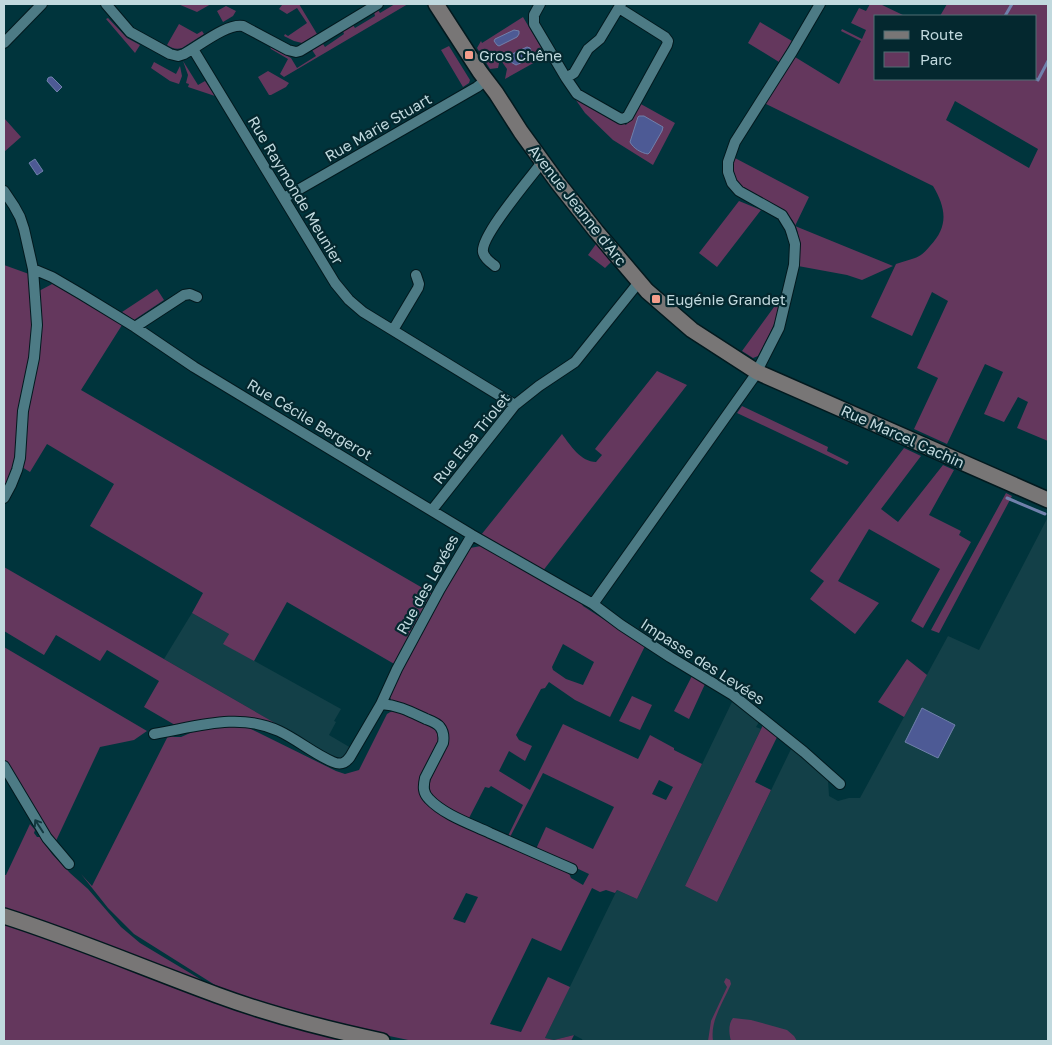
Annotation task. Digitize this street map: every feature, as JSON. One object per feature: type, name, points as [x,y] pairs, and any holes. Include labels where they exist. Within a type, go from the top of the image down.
[{"type":"street","points":[[4,43],[42,4]]},
{"type":"street","points":[[106,4],[130,32],[170,54],[178,56],[228,27],[239,25],[288,50],[300,51],[378,4]]},
{"type":"street","name":"Avenue Jeanne d'Arc","points":[[436,4],[542,161],[596,232],[639,282],[692,330],[757,372]]},
{"type":"street","points":[[540,4],[534,15],[534,24],[566,78],[578,94],[621,118],[628,116],[668,41],[666,37],[620,6],[600,39],[588,49],[574,73],[566,78]]},
{"type":"street","points":[[593,604],[757,372],[779,328],[794,265],[795,244],[790,228],[782,216],[739,191],[732,183],[728,172],[728,162],[735,142],[820,4]]},
{"type":"street","name":"Rue Raymonde Meunier","points":[[193,49],[342,293],[363,312],[515,405]]},
{"type":"street","name":"Rue Marie Stuart","points":[[284,198],[477,87],[486,80]]},
{"type":"street","points":[[495,266],[487,259],[483,252],[484,244],[492,228],[542,161]]},
{"type":"street","points":[[4,191],[20,217],[24,230],[33,270],[37,325],[34,358],[23,411],[20,458],[17,470],[4,498]]},
{"type":"street","name":"Rue Cécile Bergerot","points":[[33,270],[52,277],[135,327],[194,367],[472,534]]},
{"type":"street","points":[[392,330],[418,288],[419,284],[416,275]]},
{"type":"street","name":"Rue Elsa Triolet","points":[[432,510],[515,405],[575,362],[639,282]]},
{"type":"street","points":[[135,327],[184,295],[190,294],[197,297]]},
{"type":"street","name":"Rue Marcel Cachin","points":[[757,372],[1048,500]]},
{"type":"street","name":"Rue des Levées","points":[[154,734],[218,722],[249,722],[278,731],[326,760],[339,764],[347,761],[380,704],[440,589],[472,534],[593,604]]},
{"type":"street","name":"Impasse des Levées","points":[[593,604],[646,642],[733,696],[804,752],[840,784]]},
{"type":"street","points":[[380,704],[407,710],[436,723],[442,729],[443,743],[423,784],[425,793],[434,804],[466,822],[572,869]]},
{"type":"street","points":[[4,766],[42,831],[69,864]]},
{"type":"street","points":[[4,916],[72,939],[218,996],[336,1031],[382,1041]]},
{"type":"shaded area","points":[[1048,517],[1048,1041],[583,1041],[574,1035],[554,1040],[545,1038],[617,890],[637,899],[732,702],[759,722],[756,727],[761,729],[685,886],[717,902],[792,747],[828,780],[829,796],[838,801],[860,798],[948,636],[979,650]]},
{"type":"shaded area","points":[[192,613],[229,634],[224,644],[341,709],[329,735],[351,748],[343,759],[339,760],[164,659]]},
{"type":"green space","points":[[178,4],[211,4],[197,12]]},
{"type":"green space","points":[[280,4],[299,4],[317,34],[302,43],[284,36],[285,34],[288,36],[307,23],[297,8],[287,14],[279,9],[282,5]]},
{"type":"green space","points":[[395,4],[408,4],[284,77],[280,74],[288,59],[270,47],[291,58],[297,68],[316,56],[312,50],[323,44],[325,47],[344,34],[343,31],[353,25],[355,28],[375,16],[374,12],[378,10],[380,13]]},
{"type":"green space","points":[[870,4],[880,4],[903,15],[874,15],[874,80],[1037,80],[1037,15],[941,15],[947,4],[1048,4],[1048,441],[1017,428],[1028,402],[1018,397],[1004,422],[984,414],[1003,372],[985,364],[947,444],[914,429],[938,378],[917,368],[948,301],[932,292],[912,336],[871,317],[896,264],[921,255],[936,239],[944,217],[941,202],[933,186],[764,103],[795,57],[839,84],[861,41],[841,31],[842,29],[862,39],[866,30],[851,23],[859,8],[866,11]],"holes":[[[955,101],[1038,149],[1029,168],[946,120]]]},
{"type":"green space","points":[[226,6],[236,11],[233,16],[223,22],[217,11]]},
{"type":"green space","points":[[523,17],[546,56],[505,79],[507,69],[500,59],[498,68],[490,69],[477,48],[481,41],[482,43]]},
{"type":"green space","points":[[108,18],[127,38],[140,45],[135,53],[106,19]]},
{"type":"green space","points":[[760,22],[792,41],[779,62],[748,43]]},
{"type":"green space","points":[[179,24],[197,34],[202,31],[204,34],[182,48],[172,48],[167,45]]},
{"type":"green space","points":[[449,46],[470,80],[463,87],[441,50]]},
{"type":"green space","points":[[183,61],[198,85],[205,81],[215,96],[188,87],[189,84],[186,83],[188,75]]},
{"type":"green space","points":[[154,62],[176,74],[180,66],[182,76],[179,84],[170,81],[151,68]]},
{"type":"green space","points":[[268,71],[289,83],[286,87],[271,95],[269,95],[258,77]]},
{"type":"green space","points":[[571,93],[626,125],[639,103],[675,123],[653,165],[613,140],[585,113]]},
{"type":"green space","points":[[4,118],[21,137],[4,152]]},
{"type":"green space","points":[[733,157],[809,197],[795,225],[786,214],[752,198],[743,191],[732,177]]},
{"type":"green space","points":[[739,201],[761,210],[717,267],[699,253]]},
{"type":"green space","points":[[796,226],[893,266],[862,280],[847,275],[798,266],[799,238]]},
{"type":"green space","points":[[596,244],[611,262],[605,268],[588,255]]},
{"type":"green space","points":[[4,265],[29,274],[34,332],[17,461],[4,493]]},
{"type":"green space","points":[[54,283],[122,325],[81,390],[433,594],[396,665],[287,602],[254,661],[223,644],[229,634],[192,613],[203,593],[90,526],[114,484],[47,444],[30,472],[22,467],[37,292]]},
{"type":"green space","points":[[157,289],[164,300],[134,320],[122,312]]},
{"type":"green space","points":[[782,296],[778,315],[770,333],[758,356],[753,358],[742,351]]},
{"type":"green space","points":[[657,371],[687,385],[542,572],[481,535],[562,434],[572,448],[581,456],[596,462],[602,455],[595,449]]},
{"type":"green space","points":[[742,406],[828,447],[827,451],[849,462],[847,465],[737,413]]},
{"type":"green space","points":[[904,448],[921,456],[881,509],[898,522],[943,465],[954,470],[929,515],[961,531],[959,535],[971,542],[923,628],[911,621],[940,569],[869,529],[838,581],[879,603],[855,634],[810,599],[824,581],[810,571]]},
{"type":"green space","points":[[1006,493],[1012,496],[939,633],[931,630]]},
{"type":"green space","points":[[481,546],[486,548],[580,601],[583,606],[645,646],[610,717],[575,700],[549,682],[545,688],[541,689],[516,735],[519,740],[532,746],[525,761],[509,751],[499,771],[530,790],[563,724],[638,759],[650,735],[702,764],[637,899],[617,890],[615,893],[606,890],[600,892],[592,888],[561,951],[532,938],[490,1024],[521,1032],[548,977],[570,987],[545,1038],[554,1040],[574,1035],[571,1041],[413,1041],[351,1028],[250,1000],[215,985],[134,934],[108,908],[81,874],[92,886],[168,736],[181,737],[204,727],[218,725],[245,726],[345,774],[359,770],[387,714],[400,711],[426,720],[438,727],[441,733],[441,741],[423,779],[421,788],[423,796],[444,816],[534,858],[535,855],[564,868],[568,871],[571,878],[583,885],[589,874],[536,849],[546,827],[593,849],[614,807],[543,773],[510,837],[508,836],[523,805],[491,786],[489,788],[485,787],[469,818],[447,809],[432,796],[430,787],[432,777],[446,747],[448,738],[446,728],[428,715],[395,703],[390,697],[390,690],[463,553],[470,548]],"holes":[[[563,644],[594,662],[583,685],[566,679],[553,670],[552,667]],[[659,780],[673,787],[666,800],[652,794]],[[466,893],[478,897],[465,923],[453,919]]]},
{"type":"green space","points":[[4,567],[275,723],[175,725],[144,707],[159,681],[107,650],[100,661],[56,635],[44,655],[4,631]]},
{"type":"green space","points":[[4,647],[147,731],[134,740],[100,747],[55,843],[4,759]]},
{"type":"green space","points":[[907,659],[927,675],[904,717],[878,702]]},
{"type":"green space","points":[[692,676],[705,684],[689,719],[674,711]]},
{"type":"green space","points":[[632,696],[652,705],[640,730],[619,721]]},
{"type":"green space","points":[[765,721],[779,733],[755,782],[771,790],[717,902],[685,886]]},
{"type":"green space","points":[[30,824],[35,830],[34,833],[37,837],[40,837],[52,854],[88,889],[121,927],[140,943],[204,983],[4,911],[4,875],[6,875]]},
{"type":"green space","points":[[4,921],[363,1041],[4,1041]]},
{"type":"green space","points":[[726,978],[730,980],[731,984],[715,1019],[713,1041],[708,1041],[711,1021],[727,987],[724,982]]},
{"type":"green space","points":[[733,1018],[751,1020],[787,1030],[797,1041],[731,1041],[729,1029]]},
{"type":"water","points":[[514,30],[519,31],[517,37],[499,46],[494,41],[495,39]]},
{"type":"water","points":[[527,47],[531,51],[528,59],[516,65],[509,61],[510,55]]},
{"type":"water","points":[[50,77],[62,87],[57,92],[47,81]]},
{"type":"water","points":[[639,116],[644,116],[663,127],[648,154],[637,150],[630,142]]},
{"type":"water","points":[[35,159],[43,171],[37,175],[29,163]]},
{"type":"water","points":[[922,708],[955,725],[938,758],[905,742]]},
{"type":"waterway","points":[[1006,15],[1012,4]]},
{"type":"waterway","points":[[1037,80],[1048,61]]},
{"type":"waterway","points":[[1007,498],[1045,514]]},
{"type":"place","name":"Gros Chêne","points":[[469,55]]},
{"type":"place","name":"Eugénie Grandet","points":[[656,299]]}]
